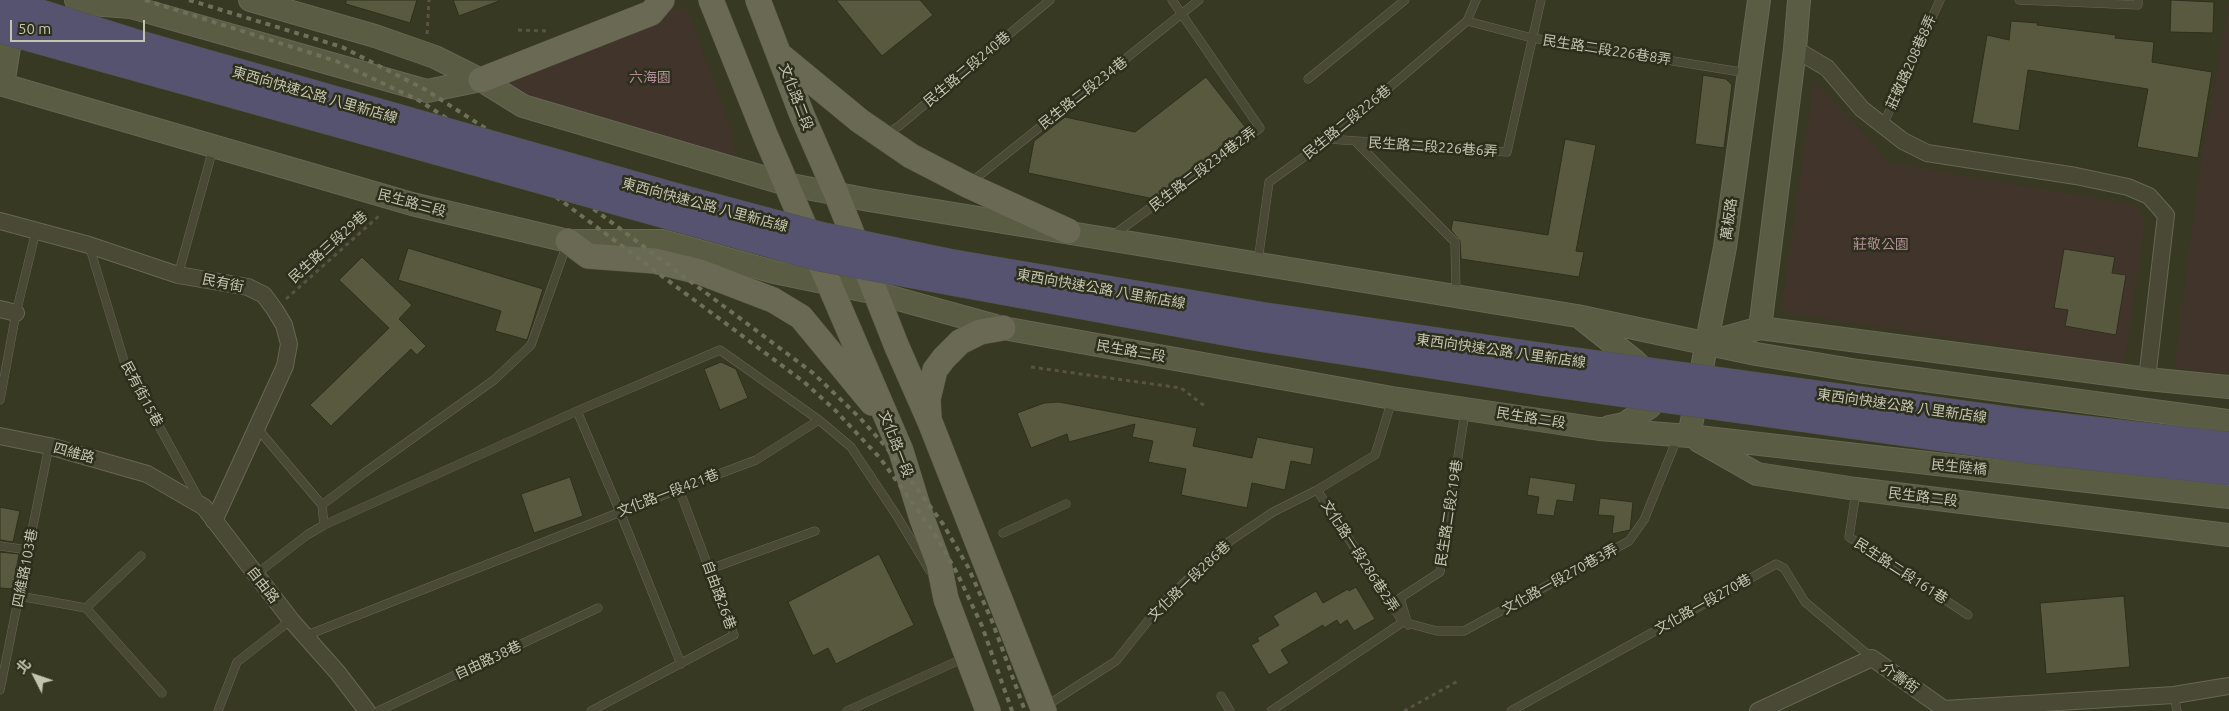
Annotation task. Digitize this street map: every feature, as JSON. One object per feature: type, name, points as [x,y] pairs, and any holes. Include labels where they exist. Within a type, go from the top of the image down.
[{"type":"highway","name":"東西向快速公路 八里新店線","points":[[0,1],[153,48],[688,201],[820,236],[949,263],[1260,316],[1546,358],[2022,422],[2229,446]]},
{"type":"highway","name":"東西向快速公路 八里新店線","points":[[0,29],[819,257],[1251,336],[1545,382],[2027,449],[2229,471]]},
{"type":"main road","points":[[1,84],[16,0]]},
{"type":"main road","points":[[76,0],[90,4],[124,4],[427,91],[481,80],[651,13],[662,0]]},
{"type":"main road","points":[[250,0],[375,36],[435,57],[481,80],[523,106],[786,184],[836,192],[869,200],[1258,262],[1577,316],[1756,354],[2062,400],[2229,421]]},
{"type":"main road","points":[[711,0],[786,184]]},
{"type":"main road","name":"文化路二段","points":[[758,0],[802,115],[836,192]]},
{"type":"main road","name":"萬板路","points":[[1683,436],[1706,343],[1725,247],[1759,0]]},
{"type":"main road","points":[[1760,328],[1795,49],[1799,0]]},
{"type":"main road","points":[[780,54],[860,121],[911,156],[966,186],[1068,231]]},
{"type":"main road","name":"民生路三段","points":[[1,84],[214,148],[397,200],[568,241],[663,241],[774,272],[830,285]]},
{"type":"main road","name":"文化路一段","points":[[786,184],[901,451],[922,519],[939,564],[946,599],[988,711]]},
{"type":"main road","points":[[836,192],[930,422],[1041,710]]},
{"type":"main road","points":[[568,241],[588,256],[655,261],[700,272],[773,300],[801,317],[887,420]]},
{"type":"main road","name":"民生路二段","points":[[830,285],[876,293],[1002,328],[1392,398],[1598,429],[1683,436],[1757,474],[1856,489],[2229,535]]},
{"type":"main road","points":[[1577,316],[1635,361],[1652,378],[1656,389],[1650,407],[1638,416],[1624,424],[1598,429]]},
{"type":"main road","points":[[930,422],[928,399],[935,370],[944,358],[960,342],[980,332],[1002,328]]},
{"type":"main road","points":[[1706,343],[1760,328],[2147,379],[2229,387]]},
{"type":"main road","name":"民生陸橋","points":[[1683,436],[2229,496]]},
{"type":"street","points":[[1795,49],[1827,68],[1862,109],[1903,141],[1927,153],[2128,186],[2149,196],[2166,215],[2147,379]]},
{"type":"street","name":"民有街","points":[[0,221],[88,246],[178,275],[248,287],[264,295],[284,325],[289,344],[285,366],[214,521]]},
{"type":"street","points":[[0,309],[16,312]]},
{"type":"street","name":"四維路","points":[[0,436],[49,446],[147,474]]},
{"type":"street","name":"自由路","points":[[147,474],[204,508],[291,620],[338,673],[367,711]]},
{"type":"street","name":"介壽街","points":[[1758,711],[1872,658],[1944,710],[2176,703],[2229,686]]},
{"type":"lane","name":"民生路二段240巷","points":[[883,136],[899,126],[1050,0]]},
{"type":"lane","points":[[1172,0],[1183,14]]},
{"type":"lane","name":"民生路二段234巷","points":[[966,186],[1199,0]]},
{"type":"lane","points":[[1308,80],[1405,0]]},
{"type":"lane","name":"民生路二段226巷","points":[[1258,262],[1269,182],[1329,139],[1467,21],[1476,0]]},
{"type":"lane","points":[[1532,38],[1541,0]]},
{"type":"lane","name":"莊敬路208巷8弄","points":[[1883,125],[1940,0]]},
{"type":"lane","points":[[2020,0],[2138,5],[2138,0]]},
{"type":"lane","name":"民生路二段234巷2弄","points":[[1109,238],[1260,128],[1183,14]]},
{"type":"lane","name":"民生路二段226巷8弄","points":[[1467,21],[1532,38],[1749,73]]},
{"type":"lane","name":"民生路二段226巷6弄","points":[[1329,139],[1507,152],[1532,38]]},
{"type":"lane","points":[[1356,142],[1455,242],[1456,295]]},
{"type":"lane","points":[[178,275],[214,148]]},
{"type":"lane","points":[[0,400],[16,312],[36,231]]},
{"type":"lane","points":[[322,505],[494,380],[531,345],[568,241]]},
{"type":"lane","name":"民有街15巷","points":[[88,246],[125,364],[204,508]]},
{"type":"lane","points":[[255,575],[307,535],[324,525],[577,411],[720,350],[819,420],[851,447],[895,513],[946,599]]},
{"type":"lane","name":"文化路一段286巷","points":[[1041,710],[1116,661],[1159,607],[1221,547],[1273,512],[1317,490],[1375,455],[1392,398]]},
{"type":"lane","name":"民生路二段219巷","points":[[1406,624],[1400,598],[1440,572],[1465,408]]},
{"type":"lane","points":[[577,411],[681,664]]},
{"type":"lane","name":"文化路一段421巷","points":[[305,636],[678,488],[756,460],[819,420]]},
{"type":"lane","points":[[257,427],[322,505],[324,525]]},
{"type":"lane","name":"文化路一段270巷3弄","points":[[1406,624],[1437,631],[1464,631],[1629,541],[1644,520],[1683,436]]},
{"type":"lane","name":"四維路103巷","points":[[0,690],[49,446]]},
{"type":"lane","name":"自由路26巷","points":[[591,711],[734,635],[678,488]]},
{"type":"lane","name":"民生路二段161巷","points":[[1856,489],[1849,537],[1968,615]]},
{"type":"lane","name":"文化路一段286巷2弄","points":[[1317,490],[1406,624]]},
{"type":"lane","points":[[1003,533],[1066,504]]},
{"type":"lane","points":[[710,569],[815,531]]},
{"type":"lane","points":[[0,546],[28,550]]},
{"type":"lane","points":[[86,608],[141,556]]},
{"type":"lane","name":"文化路一段270巷","points":[[1511,711],[1776,564],[1784,568],[1804,602],[1872,658]]},
{"type":"lane","points":[[19,596],[86,608],[162,693]]},
{"type":"lane","name":"自由路38巷","points":[[378,711],[598,608]]},
{"type":"lane","points":[[218,711],[237,662],[291,620]]},
{"type":"lane","points":[[1271,711],[1406,624]]},
{"type":"lane","points":[[847,711],[968,656]]},
{"type":"lane","points":[[1221,696],[1230,711]]},
{"type":"path","points":[[426,41],[429,0]]},
{"type":"path","name":"民生路三段29巷","points":[[274,310],[397,200]]},
{"type":"path","points":[[1031,367],[1181,388],[1206,407]]},
{"type":"path","points":[[1404,711],[1458,681]]},
{"type":"green space","points":[[2229,1],[2229,374],[2174,368],[2200,168]]},
{"type":"green space","name":"六海園","points":[[686,8],[729,121],[736,158],[523,106],[481,80],[651,13]]},
{"type":"green space","name":"莊敬公園","points":[[1814,81],[1867,136],[1887,162],[2139,206],[2145,225],[2124,364],[1781,312]]},
{"type":"building","points":[[346,0],[417,0],[410,23],[346,4]]},
{"type":"building","points":[[453,0],[499,0],[499,1],[459,16]]},
{"type":"building","points":[[836,0],[920,0],[933,15],[882,56]]},
{"type":"building","points":[[2171,0],[2214,2],[2213,33],[2170,32]]},
{"type":"building","points":[[2011,21],[2038,23],[2037,25],[2116,35],[2115,38],[2154,42],[2152,62],[2212,72],[2198,158],[2137,147],[2148,89],[2028,70],[2019,131],[1972,123],[1987,35],[2009,40]]},
{"type":"building","points":[[1703,75],[1726,79],[1732,85],[1724,148],[1695,144]]},
{"type":"building","points":[[1206,77],[1246,128],[1154,199],[1028,173],[1034,141],[1065,117],[1135,132]]},
{"type":"building","points":[[1565,139],[1596,145],[1576,251],[1584,252],[1579,277],[1461,259],[1460,241],[1451,230],[1453,220],[1548,235]]},
{"type":"building","points":[[408,248],[543,289],[527,340],[495,331],[501,311],[398,280]]},
{"type":"building","points":[[2064,249],[2115,257],[2112,273],[2126,275],[2116,335],[2065,326],[2068,310],[2054,308]]},
{"type":"building","points":[[362,257],[412,305],[399,319],[426,346],[417,355],[411,349],[331,426],[310,405],[389,328],[339,280]]},
{"type":"building","points":[[721,362],[736,369],[748,398],[720,410],[704,369]]},
{"type":"building","points":[[1059,402],[1197,428],[1193,446],[1252,458],[1257,437],[1314,448],[1311,465],[1291,461],[1285,490],[1252,483],[1247,508],[1181,495],[1186,469],[1148,462],[1153,441],[1132,437],[1135,424],[1069,442],[1067,434],[1031,448],[1017,413],[1044,403]]},
{"type":"building","points":[[570,477],[583,516],[534,533],[521,494]]},
{"type":"building","points":[[1530,477],[1576,484],[1573,502],[1557,500],[1554,516],[1536,514],[1539,497],[1527,495]]},
{"type":"building","points":[[1600,498],[1633,502],[1630,530],[1612,534],[1614,516],[1598,515]]},
{"type":"building","points":[[0,507],[20,511],[13,542],[0,540]]},
{"type":"building","points":[[0,552],[19,554],[13,589],[0,588]]},
{"type":"building","points":[[879,554],[914,625],[836,664],[828,648],[813,656],[788,602]]},
{"type":"building","points":[[1356,587],[1375,619],[1354,631],[1347,620],[1340,625],[1337,620],[1324,628],[1323,625],[1281,650],[1289,663],[1269,675],[1251,645],[1259,641],[1257,638],[1279,625],[1273,616],[1316,591],[1323,603],[1348,589],[1349,591]]},
{"type":"building","points":[[2124,596],[2130,667],[2046,674],[2040,603]]},
{"type":"railway","points":[[145,0],[336,61],[420,101],[480,140],[804,382],[835,410],[880,458],[933,531],[957,573],[982,626],[1012,711]]},
{"type":"railway","points":[[189,0],[342,47],[426,90],[488,130],[813,373],[859,417],[887,448],[943,524],[968,567],[992,621],[1025,711]]}]
